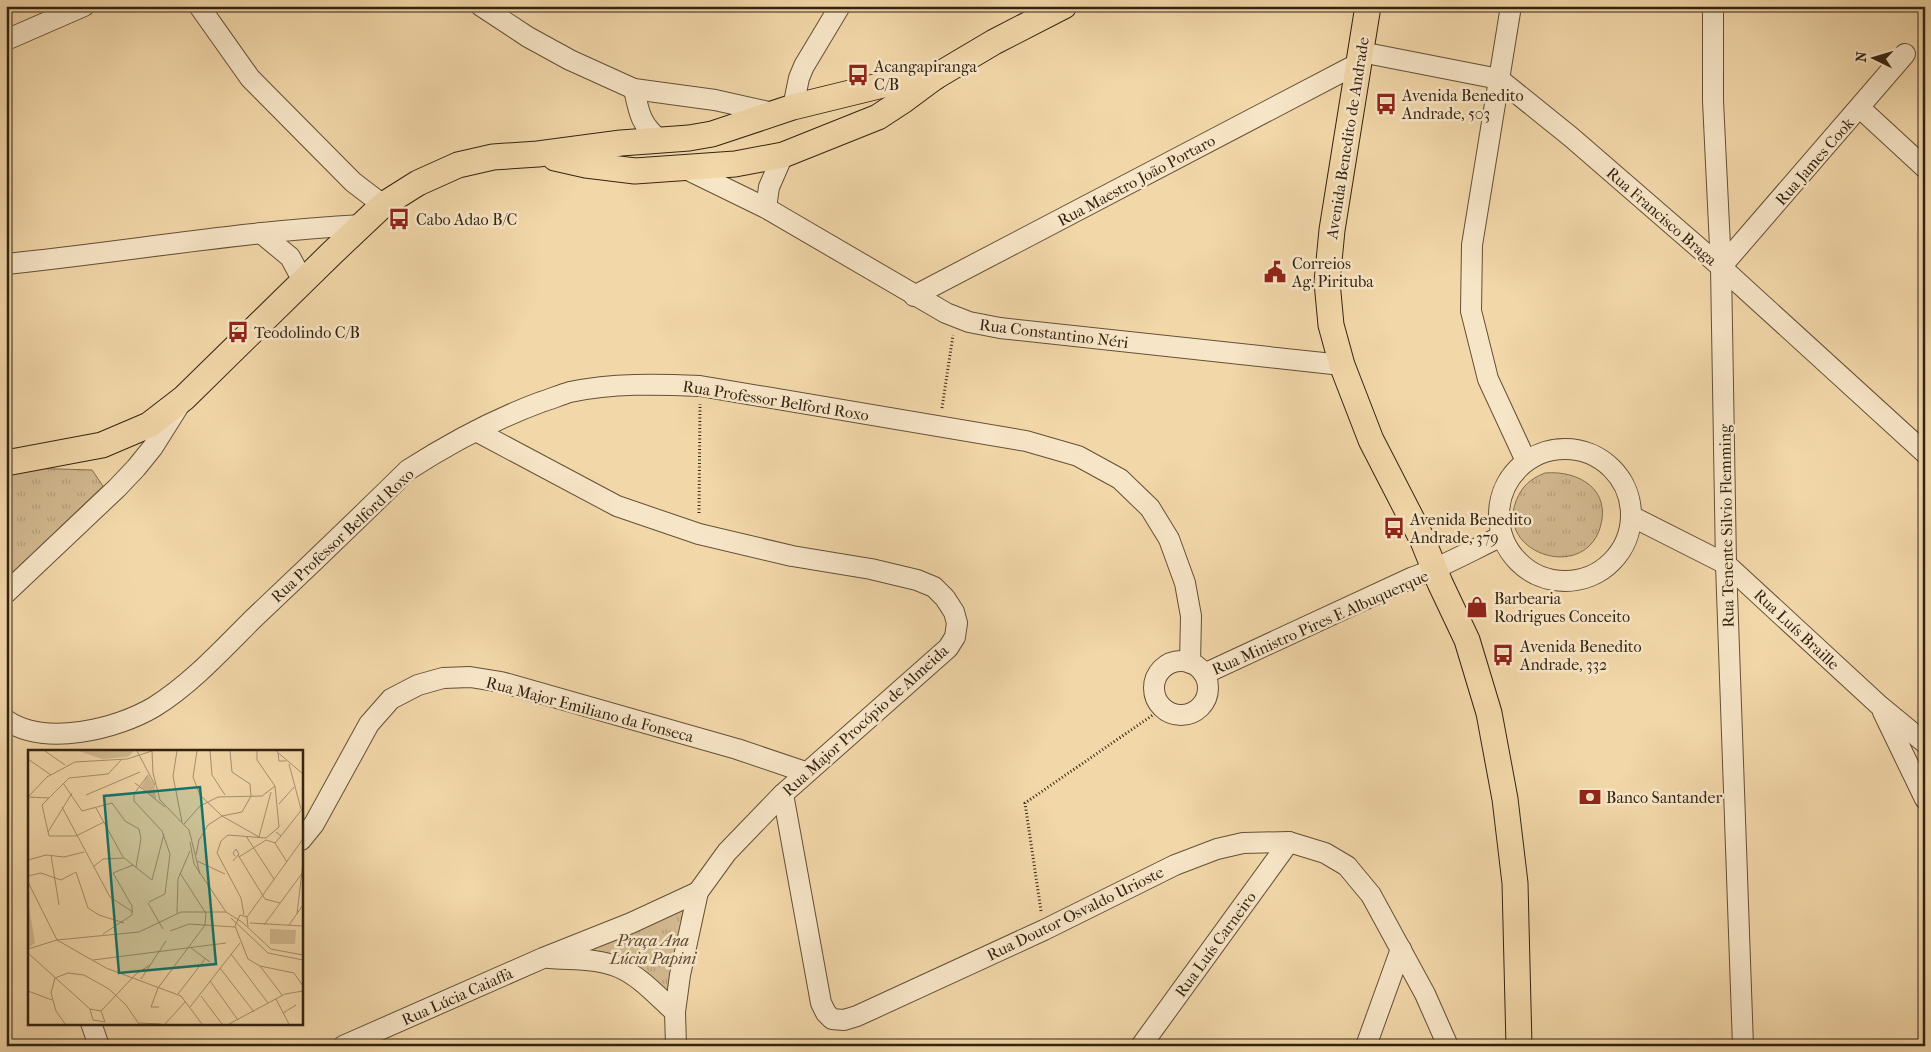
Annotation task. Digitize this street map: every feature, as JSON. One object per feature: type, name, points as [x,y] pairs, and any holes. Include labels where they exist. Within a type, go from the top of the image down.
[{"type":"main road","points":[[538,154],[586,165],[635,171],[735,164],[783,154],[878,117],[935,77],[994,42],[1064,6]]},
{"type":"main road","name":"Avenida Benedito de Andrade","points":[[1368,6],[1332,230],[1328,282],[1331,325],[1342,365],[1371,440],[1423,541],[1467,640],[1489,713],[1505,799],[1515,883],[1519,1046]]},
{"type":"main road","points":[[6,463],[102,445],[127,436],[149,425],[184,398],[384,205],[418,183],[458,165],[493,157],[538,154],[712,134],[736,128],[783,110],[899,81],[935,77]]},
{"type":"main road","points":[[783,110],[795,132],[792,141],[783,154]]},
{"type":"main road","points":[[661,141],[667,152],[684,168]]},
{"type":"street","points":[[6,40],[84,6]]},
{"type":"street","points":[[199,6],[250,78],[353,182],[384,205]]},
{"type":"street","points":[[481,6],[528,37],[562,56],[634,89],[783,110],[804,66],[840,6]]},
{"type":"street","points":[[1511,6],[1472,245],[1471,312],[1488,379],[1526,461]]},
{"type":"street","name":"Rua Tenente Silvio Flemming","points":[[1713,6],[1713,101],[1721,267],[1726,564],[1743,1046]]},
{"type":"street","name":"Rua James Cook","points":[[1721,267],[1905,54]]},
{"type":"street","name":"Rua Francisco Braga","points":[[1360,58],[1499,79],[1571,137],[1721,267],[1925,452]]},
{"type":"street","name":"Rua Maestro João Portaro","points":[[914,296],[1360,58]]},
{"type":"street","points":[[634,89],[642,121],[649,131],[661,141]]},
{"type":"street","points":[[1860,108],[1925,168]]},
{"type":"street","points":[[766,208],[770,187],[783,154]]},
{"type":"street","name":"Rua Constantino Néri","points":[[684,168],[766,208],[914,296],[969,322],[1000,328],[1342,365]]},
{"type":"street","points":[[6,264],[98,254],[261,232],[362,225]]},
{"type":"street","points":[[261,232],[282,248],[290,257],[304,281]]},
{"type":"street","name":"Rua Professor Belford Roxo","points":[[6,720],[26,730],[44,733],[82,732],[119,724],[154,707],[195,676],[408,470],[438,451],[521,410],[569,393],[606,387],[646,384],[700,386],[1026,441],[1078,456],[1120,479],[1150,508],[1169,540],[1185,583],[1197,669]]},
{"type":"street","points":[[6,593],[136,468],[153,447],[184,398]]},
{"type":"street","name":"Rua Major Procópio de Almeida","points":[[476,431],[617,506],[699,534],[792,556],[871,569],[917,580],[934,587],[945,598],[954,612],[957,624],[955,637],[948,648],[805,772],[727,852],[698,892],[680,975],[675,1012],[676,1046]]},
{"type":"street","points":[[1562,449],[1580,450],[1597,457],[1611,468],[1622,482],[1629,498],[1631,516],[1627,539],[1615,559],[1597,574],[1575,581],[1552,581],[1530,572],[1513,557],[1502,536],[1498,516],[1502,495],[1511,476],[1526,461],[1545,452],[1562,449]]},
{"type":"street","name":"Rua Luís Braille","points":[[1631,516],[1726,564],[1880,706],[1925,743]]},
{"type":"street","name":"Rua Ministro Pires E Albuquerque","points":[[1197,669],[1411,578],[1436,570],[1463,554],[1502,536]]},
{"type":"street","points":[[1181,661],[1197,669],[1207,684],[1204,702],[1198,709],[1190,714],[1180,715],[1171,713],[1163,708],[1157,701],[1154,692],[1158,674],[1164,667],[1172,662],[1181,661]]},
{"type":"street","name":"Rua Major Emiliano da Fonseca","points":[[302,839],[314,824],[369,724],[391,700],[418,685],[443,678],[470,677],[501,682],[737,749],[805,772]]},
{"type":"street","points":[[1880,706],[1925,799]]},
{"type":"street","name":"Rua Doutor Osvaldo Urioste","points":[[783,794],[821,1003],[826,1013],[832,1018],[844,1020],[857,1016],[1044,930],[1174,865],[1243,843],[1289,842],[1325,853],[1347,866],[1372,895],[1425,994],[1448,1046]]},
{"type":"street","name":"Rua Luís Carneiro","points":[[1141,1046],[1289,842]]},
{"type":"street","name":"Rua Lúcia Caiaffa","points":[[343,1046],[543,958],[631,923],[698,892]]},
{"type":"street","points":[[1366,1046],[1401,949]]},
{"type":"street","name":"Rua Lúcia Caiaffa","points":[[543,958],[596,961],[618,967],[638,979],[675,1012]]},
{"type":"street","points":[[91,1024],[99,1046]]},
{"type":"path","points":[[939,426],[956,317]]},
{"type":"path","points":[[699,534],[700,386]]},
{"type":"path","points":[[1044,930],[1025,803],[1163,708]]},
{"type":"green space","points":[[25,468],[92,470],[103,486],[6,579],[6,472]]},
{"type":"green space","points":[[1545,473],[1570,475],[1581,479],[1597,493],[1601,503],[1600,528],[1591,544],[1577,554],[1561,557],[1544,554],[1529,547],[1518,535],[1513,519],[1516,501],[1527,484]]},
{"type":"green space","name":"Praça Ana Lúcia Papini","points":[[686,908],[683,930],[667,993],[576,955]]},
{"type":"place","name":"Acangapiranga C/B","points":[[858,75]]},
{"type":"place","name":"Avenida Benedito Andrade, 503","points":[[1386,104]]},
{"type":"place","name":"Cabo Adao B/C","points":[[399,219]]},
{"type":"place","name":"Correios Ag. Pirituba","points":[[1275,272]]},
{"type":"place","name":"Teodolindo C/B","points":[[238,332]]},
{"type":"place","name":"Avenida Benedito Andrade, 379","points":[[1394,528]]},
{"type":"place","name":"Barbearia Rodrigues Conceito","points":[[1477,607]]},
{"type":"place","name":"Avenida Benedito Andrade, 332","points":[[1503,655]]},
{"type":"place","name":"Banco Santander","points":[[1590,797]]}]
